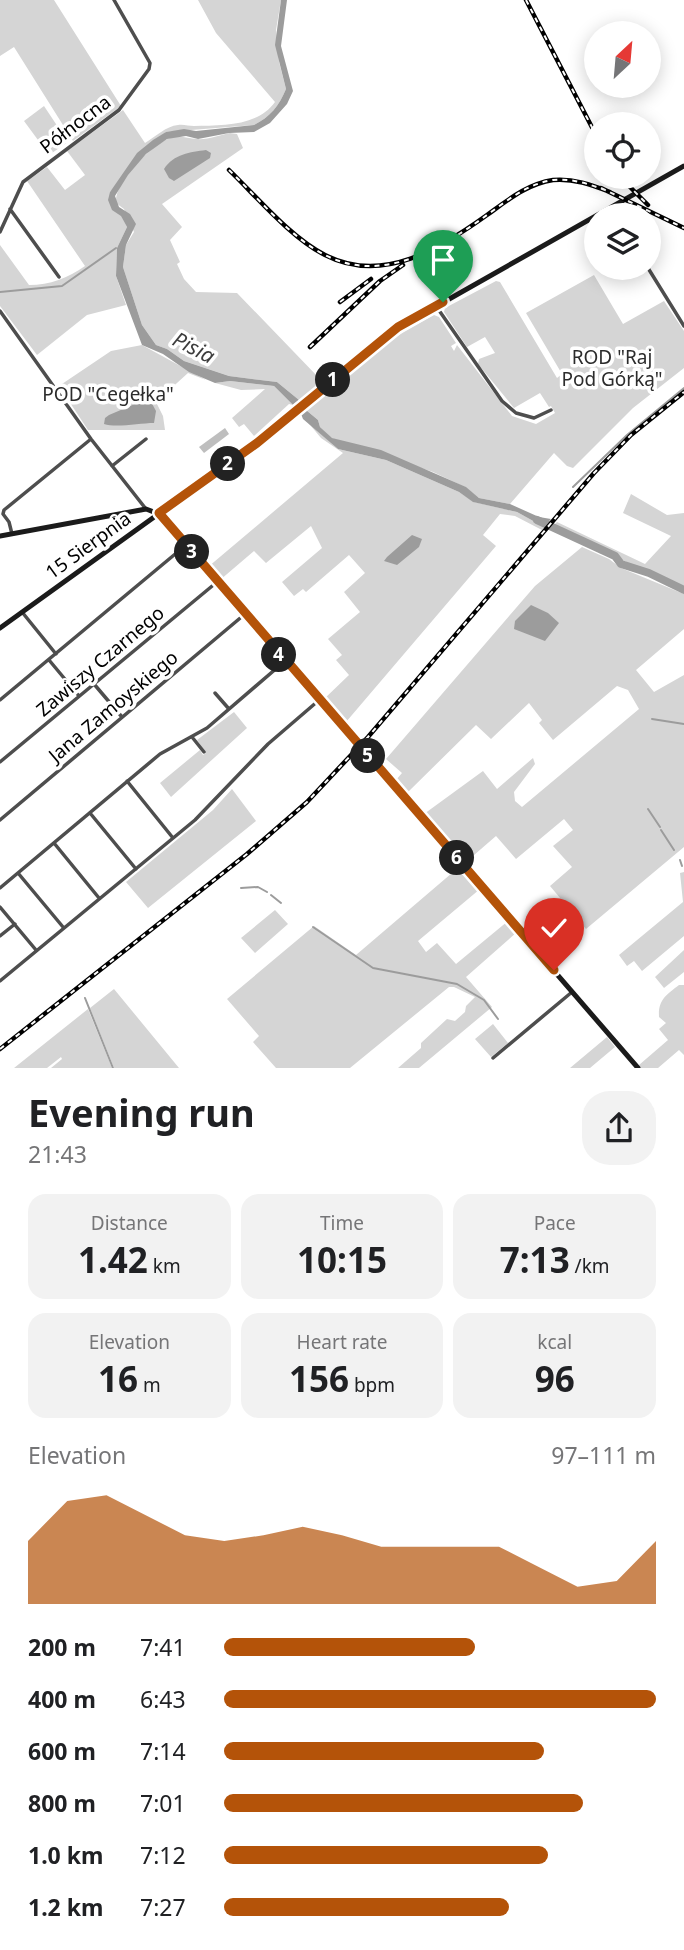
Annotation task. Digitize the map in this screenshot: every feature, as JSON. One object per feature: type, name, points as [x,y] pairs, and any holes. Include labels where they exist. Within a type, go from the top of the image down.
[{"type":"street","name":"Północna","points":[[0,232],[23,182],[119,110],[149,69],[150,63],[114,0]]},
{"type":"street","name":"15 Sierpnia","points":[[619,203],[684,166]]},
{"type":"street","points":[[10,209],[59,277]]},
{"type":"street","name":"15 Sierpnia","points":[[0,628],[257,443],[398,327],[584,223]]},
{"type":"street","points":[[656,280],[683,323]]},
{"type":"street","points":[[436,306],[510,409],[534,418],[551,410]]},
{"type":"street","points":[[0,311],[146,509]]},
{"type":"street","points":[[12,534],[3,512],[92,439]]},
{"type":"street","points":[[112,466],[146,439]]},
{"type":"street","points":[[0,536],[146,509],[159,513],[318,701],[638,1068]]},
{"type":"street","points":[[0,700],[186,545]]},
{"type":"street","name":"Zawiszy Czarnego","points":[[0,762],[217,582]]},
{"type":"street","points":[[22,612],[56,654]]},
{"type":"street","name":"Jana Zamoyskiego","points":[[0,820],[245,614]]},
{"type":"street","points":[[48,660],[79,696]]},
{"type":"street","points":[[0,888],[160,754],[191,737],[229,709],[285,661]]},
{"type":"street","points":[[94,684],[122,717]]},
{"type":"street","points":[[215,693],[229,709]]},
{"type":"street","points":[[0,981],[207,809],[268,744],[318,701]]},
{"type":"street","points":[[191,737],[204,752]]},
{"type":"street","points":[[127,781],[173,838]]},
{"type":"street","points":[[90,813],[136,869]]},
{"type":"street","points":[[54,843],[99,899]]},
{"type":"street","points":[[18,873],[63,927]]},
{"type":"street","points":[[0,907],[36,950]]},
{"type":"street","points":[[0,936],[15,924]]},
{"type":"street","points":[[493,1058],[572,992]]},
{"type":"green space","points":[[0,0],[54,0],[121,106],[73,141],[14,47],[0,56]]},
{"type":"green space","points":[[198,0],[281,0],[276,30],[279,62],[286,89],[269,115],[254,125],[166,132],[110,192],[127,227],[117,248],[116,276],[126,305],[87,315],[37,355],[0,306],[0,245],[29,285],[58,280],[85,266],[27,181],[47,167],[65,190],[85,175],[67,151],[123,110],[145,143],[174,126],[227,125],[249,120],[259,116],[275,102],[216,33]]},
{"type":"green space","points":[[44,106],[68,142],[49,155],[24,121]]},
{"type":"green space","points":[[237,134],[243,148],[162,204],[182,227],[170,240],[184,279],[196,292],[237,293],[319,378],[321,383],[299,400],[277,382],[229,376],[184,361],[156,345],[142,325],[123,267],[126,245],[134,232],[124,209],[116,203],[117,194],[127,175],[153,148],[170,138],[201,139]]},
{"type":"green space","name":"ROD \"Raj Pod Górką\"","points":[[585,280],[597,280],[623,324],[664,301],[684,331],[684,368],[633,408],[573,468],[567,466],[554,453],[510,504],[479,498],[465,487],[433,472],[331,438],[320,427],[318,420],[306,410],[397,336],[434,315],[439,317],[456,343],[451,346],[454,351],[457,345],[512,416],[536,424],[555,413],[551,406],[549,407],[540,393],[514,408],[478,364],[479,359],[495,353],[485,337],[467,347],[444,312],[445,308],[496,281],[500,282],[557,378],[562,374],[526,313]]},
{"type":"green space","name":"POD \"Cegełka\"","points":[[142,345],[206,380],[188,373],[156,402],[163,416],[165,430],[88,430],[59,386],[111,351]]},
{"type":"green space","points":[[230,381],[274,386],[293,405],[289,404],[254,436],[244,424],[239,427],[232,418],[265,389],[241,390],[215,383]]},
{"type":"green space","points":[[306,420],[338,449],[386,460],[459,492],[474,502],[517,512],[544,527],[542,530],[515,516],[500,514],[483,535],[496,546],[346,722],[323,700],[349,675],[336,660],[342,655],[328,639],[360,612],[344,592],[365,573],[349,555],[306,592],[303,589],[294,596],[282,582],[322,548],[311,526],[266,563],[254,551],[220,580],[208,567],[343,453],[321,438]]},
{"type":"green space","points":[[631,494],[667,515],[684,513],[684,586],[642,570],[554,525],[557,522],[645,564],[671,536],[623,513]]},
{"type":"green space","points":[[582,547],[609,559],[621,568],[684,594],[684,629],[636,670],[654,692],[684,675],[684,847],[586,929],[550,886],[572,867],[553,846],[573,830],[564,819],[516,859],[496,836],[466,862],[424,814],[483,771],[497,789],[533,758],[535,764],[514,792],[515,801],[522,807],[639,709],[628,690],[617,686],[553,740],[539,723],[542,720],[529,703],[491,739],[476,725],[407,793],[396,780],[402,773],[386,759],[535,586]]},
{"type":"green space","points":[[234,712],[247,728],[171,797],[160,783],[200,750],[203,755],[206,753],[197,740]]},
{"type":"green space","points":[[232,789],[256,821],[148,908],[126,882],[213,810]]},
{"type":"green space","points":[[459,867],[480,889],[418,941],[426,952],[437,943],[456,964],[508,921],[517,932],[466,977],[492,1007],[419,1068],[398,1068],[421,1048],[421,1043],[447,1019],[455,1021],[465,1012],[466,1006],[475,997],[449,987],[350,1068],[276,1068],[253,1042],[259,1036],[227,999],[314,926],[356,955]]},
{"type":"green space","points":[[684,872],[684,936],[642,971],[634,961],[627,966],[619,955],[683,902],[680,873]]},
{"type":"green space","points":[[275,910],[288,924],[255,953],[241,938]]},
{"type":"green space","points":[[684,950],[684,972],[664,988],[655,977]]},
{"type":"green space","points":[[679,985],[684,985],[684,1055],[679,1050],[658,1068],[641,1068],[639,1065],[668,1040],[659,1029],[666,1023],[659,1017],[660,1006],[667,995]]},
{"type":"green space","points":[[114,989],[179,1068],[114,1068],[90,1008]]},
{"type":"green space","points":[[88,1009],[112,1068],[51,1068],[61,1057],[47,1068],[14,1068]]},
{"type":"green space","points":[[493,1024],[508,1043],[491,1057],[475,1039]]},
{"type":"green space","points":[[607,1037],[615,1047],[590,1068],[570,1068]]},
{"type":"shaded area","points":[[281,0],[287,0],[281,46],[293,91],[287,104],[270,123],[254,132],[229,133],[198,139],[186,136],[167,139],[146,154],[115,196],[119,207],[130,214],[136,224],[126,245],[123,267],[142,325],[156,345],[184,361],[229,376],[277,382],[299,400],[293,405],[274,386],[230,381],[215,383],[189,372],[163,354],[142,345],[116,276],[117,248],[127,227],[121,216],[112,210],[108,200],[110,192],[137,153],[166,132],[254,125],[273,110],[286,89],[275,45]]},
{"type":"shaded area","points":[[206,150],[211,153],[210,158],[174,181],[169,178],[164,169],[173,160],[188,153]]},
{"type":"shaded area","points":[[149,398],[156,411],[154,423],[104,424],[109,415]]},
{"type":"shaded area","points":[[306,410],[332,438],[381,450],[466,487],[479,498],[510,504],[539,517],[551,519],[544,527],[517,512],[473,502],[459,492],[386,460],[338,449],[303,419],[301,414]]},
{"type":"shaded area","points":[[412,535],[422,539],[419,547],[397,565],[384,561],[387,557]]},
{"type":"shaded area","points":[[531,605],[548,613],[559,623],[545,641],[514,629],[515,621]]},
{"type":"building","points":[[225,428],[229,434],[204,453],[199,447]]},
{"type":"waterway","points":[[0,292],[62,286],[116,248]]},
{"type":"waterway","points":[[573,487],[627,435],[684,388]]},
{"type":"waterway","name":"Pisia","points":[[537,520],[615,556],[621,564],[649,573],[684,590]]},
{"type":"waterway","points":[[652,719],[684,724]]},
{"type":"waterway","points":[[648,809],[660,827]]},
{"type":"waterway","points":[[661,830],[674,850]]},
{"type":"waterway","points":[[680,860],[682,866]]},
{"type":"waterway","points":[[241,888],[258,887],[267,892]]},
{"type":"waterway","points":[[271,895],[281,903]]},
{"type":"waterway","points":[[313,927],[373,968],[457,984],[484,1000],[498,1019]]},
{"type":"waterway","points":[[85,998],[113,1068]]},
{"type":"railway","points":[[526,0],[584,112]]},
{"type":"railway","points":[[229,170],[287,228],[312,248],[347,263],[368,266],[410,259],[431,250],[518,193],[544,182],[575,181],[610,192]]},
{"type":"railway","points":[[603,189],[684,228]]},
{"type":"railway","points":[[632,189],[646,203]]},
{"type":"railway","points":[[310,347],[380,281],[403,265]]},
{"type":"railway","points":[[340,302],[371,279]]},
{"type":"railway","points":[[0,1049],[247,854],[307,802],[368,737],[594,473],[631,435],[684,392]]},
{"type":"route","points":[[443,302],[379,341],[257,443],[159,513],[318,701],[554,970]]}]
